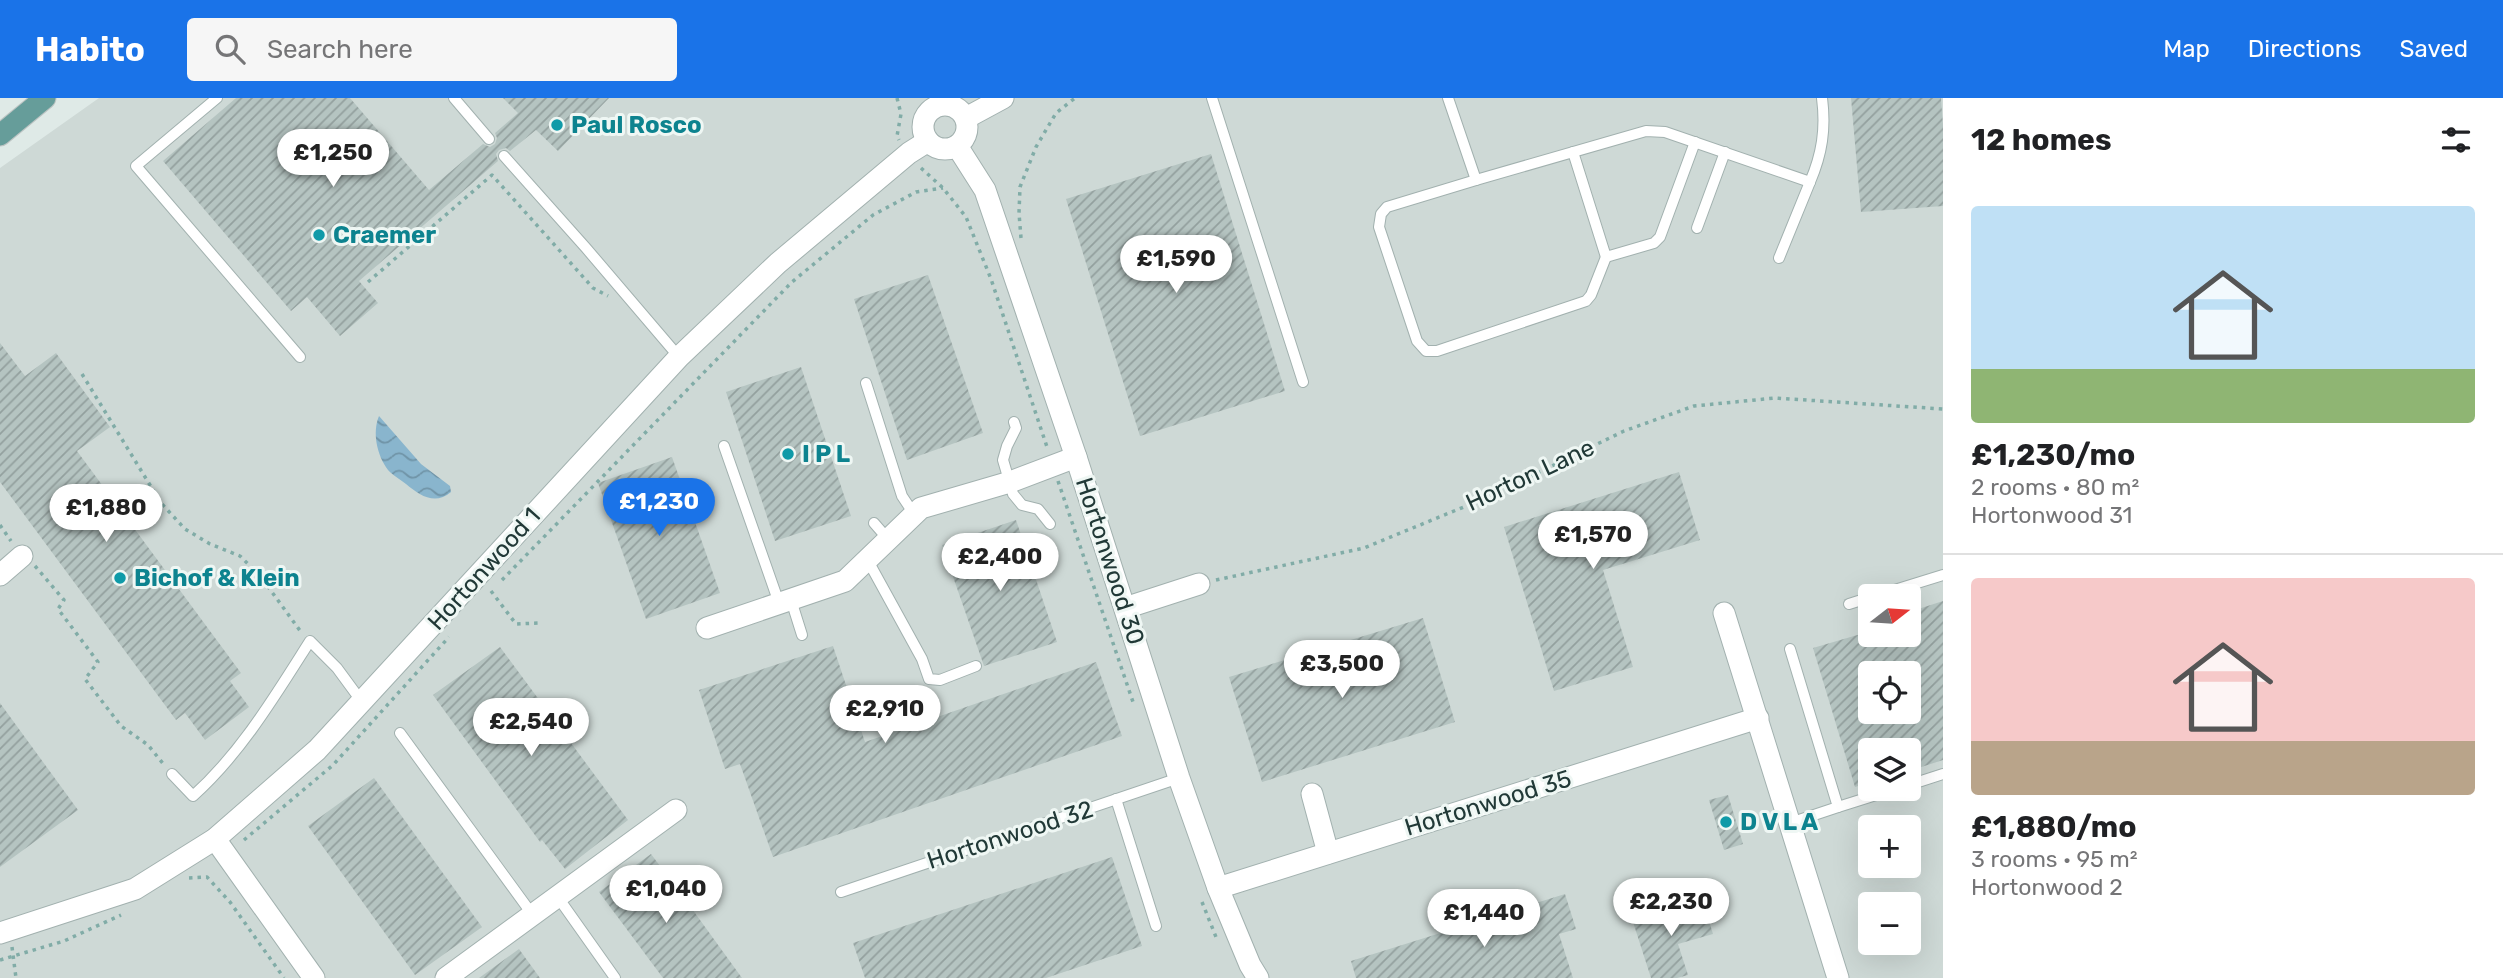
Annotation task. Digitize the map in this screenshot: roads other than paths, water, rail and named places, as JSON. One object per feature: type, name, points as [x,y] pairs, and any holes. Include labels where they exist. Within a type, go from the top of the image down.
[{"type":"main road","points":[[0,135],[45,98]]},
{"type":"street","points":[[965,118],[1003,98]]},
{"type":"street","points":[[930,103],[948,105],[961,112],[965,118],[966,137],[957,146],[945,150],[932,146],[928,141],[923,127],[930,103]]},
{"type":"street","name":"Hortonwood 1","points":[[5,932],[135,889],[215,838],[317,750],[679,357],[778,263],[909,153],[928,141]]},
{"type":"street","name":"Hortonwood 30","points":[[957,146],[985,190],[1076,457],[1217,888],[1258,978]]},
{"type":"street","points":[[707,628],[845,581],[867,559],[880,531],[921,508],[1010,482],[1076,457]]},
{"type":"street","points":[[0,575],[22,556]]},
{"type":"street","points":[[1125,608],[1199,584]]},
{"type":"street","points":[[1724,613],[1838,978]]},
{"type":"street","name":"Hortonwood 35","points":[[1217,888],[1758,718]]},
{"type":"street","points":[[1312,794],[1328,853]]},
{"type":"street","points":[[446,978],[676,810]]},
{"type":"street","points":[[215,838],[314,978]]},
{"type":"lane","points":[[217,98],[136,166],[300,357]]},
{"type":"lane","points":[[454,98],[489,139]]},
{"type":"lane","points":[[1212,98],[1303,382]]},
{"type":"lane","points":[[1448,98],[1476,180]]},
{"type":"lane","points":[[1779,258],[1819,159],[1825,124],[1822,98]]},
{"type":"lane","points":[[1573,152],[1606,257],[1591,295],[1586,301],[1437,351],[1426,351],[1417,341],[1379,227],[1381,214],[1387,207],[1476,180],[1573,152],[1646,131],[1665,132],[1810,182]]},
{"type":"lane","points":[[1606,257],[1654,243],[1660,237],[1695,142]]},
{"type":"lane","points":[[1697,228],[1725,152]]},
{"type":"lane","points":[[504,156],[679,357]]},
{"type":"lane","points":[[866,383],[902,496],[914,514]]},
{"type":"lane","points":[[1014,422],[1016,428],[1003,460],[1013,494],[1023,505],[1038,509],[1050,524]]},
{"type":"lane","points":[[724,446],[785,602],[802,635]]},
{"type":"lane","points":[[867,559],[922,659],[929,679],[940,680],[976,666]]},
{"type":"lane","points":[[1914,584],[1943,575]]},
{"type":"lane","points":[[1849,604],[1858,601]]},
{"type":"lane","points":[[172,774],[193,796],[220,772],[276,695],[310,641],[337,668],[362,702]]},
{"type":"lane","points":[[1790,649],[1838,807]]},
{"type":"lane","points":[[400,733],[532,914]]},
{"type":"lane","points":[[1921,781],[1943,774]]},
{"type":"lane","name":"Hortonwood 32","points":[[841,892],[1179,778]]},
{"type":"lane","points":[[1116,799],[1157,926]]},
{"type":"lane","points":[[1790,822],[1858,801]]},
{"type":"lane","points":[[557,896],[615,978]]},
{"type":"water","points":[[379,416],[421,464],[450,486],[451,492],[433,499],[416,492],[390,472],[381,458],[377,444]]},
{"type":"place","name":"Paul Rosco","points":[[557,125]]},
{"type":"place","name":"Craemer","points":[[319,235]]},
{"type":"place","name":"I P L","points":[[788,454]]},
{"type":"place","name":"Bichof & Klein","points":[[120,578]]},
{"type":"place","name":"D V L A","points":[[1726,822]]}]
